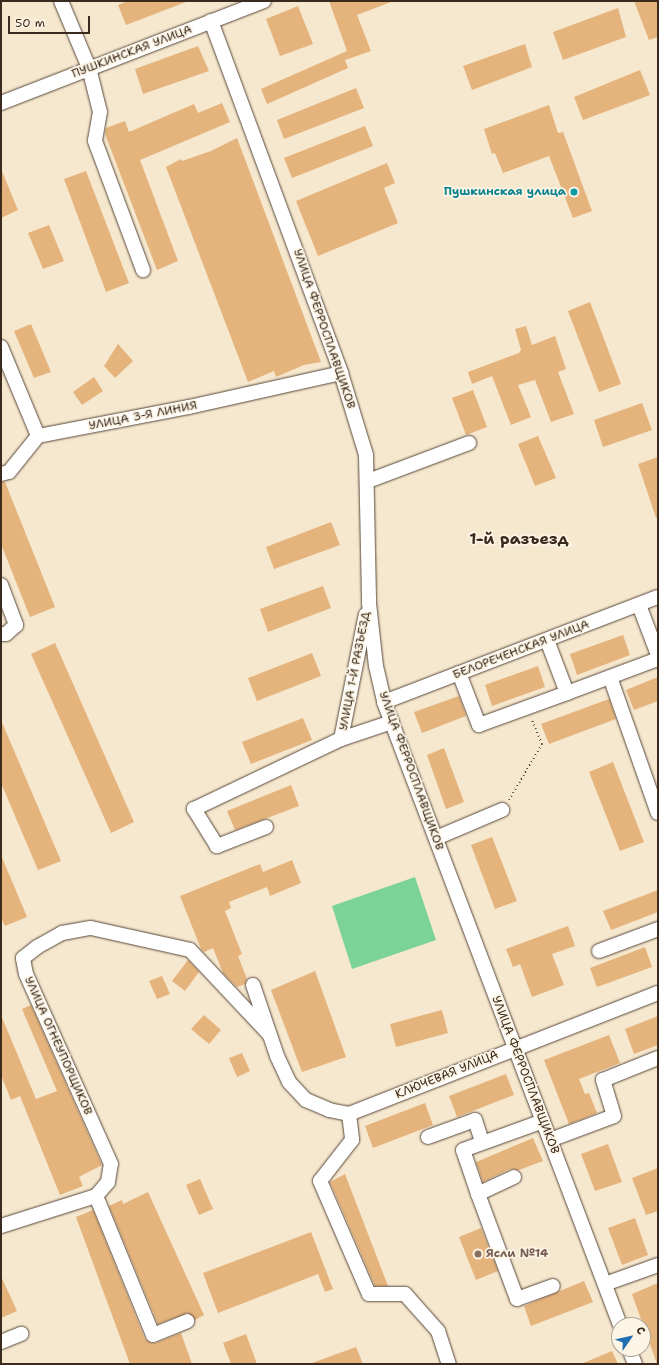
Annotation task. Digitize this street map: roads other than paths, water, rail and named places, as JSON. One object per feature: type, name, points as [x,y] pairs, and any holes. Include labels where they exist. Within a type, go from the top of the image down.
[{"type":"street","points":[[61,1],[89,68],[100,112],[95,141],[143,270]]},
{"type":"street","name":"ПУШКИНСКАЯ УЛИЦА","points":[[1,103],[264,1]]},
{"type":"street","name":"УЛИЦА ФЕРРОСПЛАВЩИКОВ","points":[[211,21],[342,372],[366,455],[368,481],[369,603],[376,666],[384,702],[617,1317]]},
{"type":"street","points":[[1,347],[38,436],[9,472],[1,474]]},
{"type":"street","name":"УЛИЦА 3-Я ЛИНИЯ","points":[[38,436],[188,407],[342,372]]},
{"type":"street","points":[[368,481],[469,443]]},
{"type":"street","points":[[1,585],[16,625],[6,634],[1,634]]},
{"type":"street","name":"БЕЛОРЕЧЕНСКАЯ УЛИЦА","points":[[384,702],[658,597]]},
{"type":"street","name":"УЛИЦА 1-Й РАЗЪЕЗД","points":[[341,739],[369,603]]},
{"type":"street","points":[[639,605],[658,655]]},
{"type":"street","points":[[547,640],[567,693]]},
{"type":"street","points":[[459,673],[479,725],[658,659]]},
{"type":"street","points":[[610,677],[658,812]]},
{"type":"street","points":[[266,827],[217,846],[194,809],[341,739],[392,722]]},
{"type":"street","points":[[436,838],[502,810]]},
{"type":"street","name":"УЛИЦА ОГНЕУПОРЩИКОВ","points":[[96,1196],[108,1182],[110,1164],[26,974],[23,958],[62,933],[91,928],[190,950],[269,1034]]},
{"type":"street","points":[[599,951],[658,929]]},
{"type":"street","points":[[253,985],[269,1034],[289,1082],[306,1100],[329,1110],[349,1114],[352,1140],[320,1181],[369,1294],[405,1294],[438,1331],[449,1364]]},
{"type":"street","name":"КЛЮЧЕВАЯ УЛИЦА","points":[[349,1114],[658,993]]},
{"type":"street","points":[[550,1140],[614,1116],[602,1080],[658,1058]]},
{"type":"street","points":[[428,1137],[475,1120],[482,1142]]},
{"type":"street","points":[[543,1121],[463,1150],[517,1299],[553,1286]]},
{"type":"street","points":[[478,1194],[514,1177]]},
{"type":"street","points":[[1,1226],[96,1196],[153,1335],[186,1321]]},
{"type":"street","points":[[605,1284],[658,1265]]},
{"type":"street","points":[[1,1342],[21,1334]]},
{"type":"place","name":"Пушкинская улица","points":[[574,192]]},
{"type":"place","name":"Ясли №14","points":[[478,1254]]},
{"type":"district","name":"1-й разъезд","points":[[519,539]]}]
